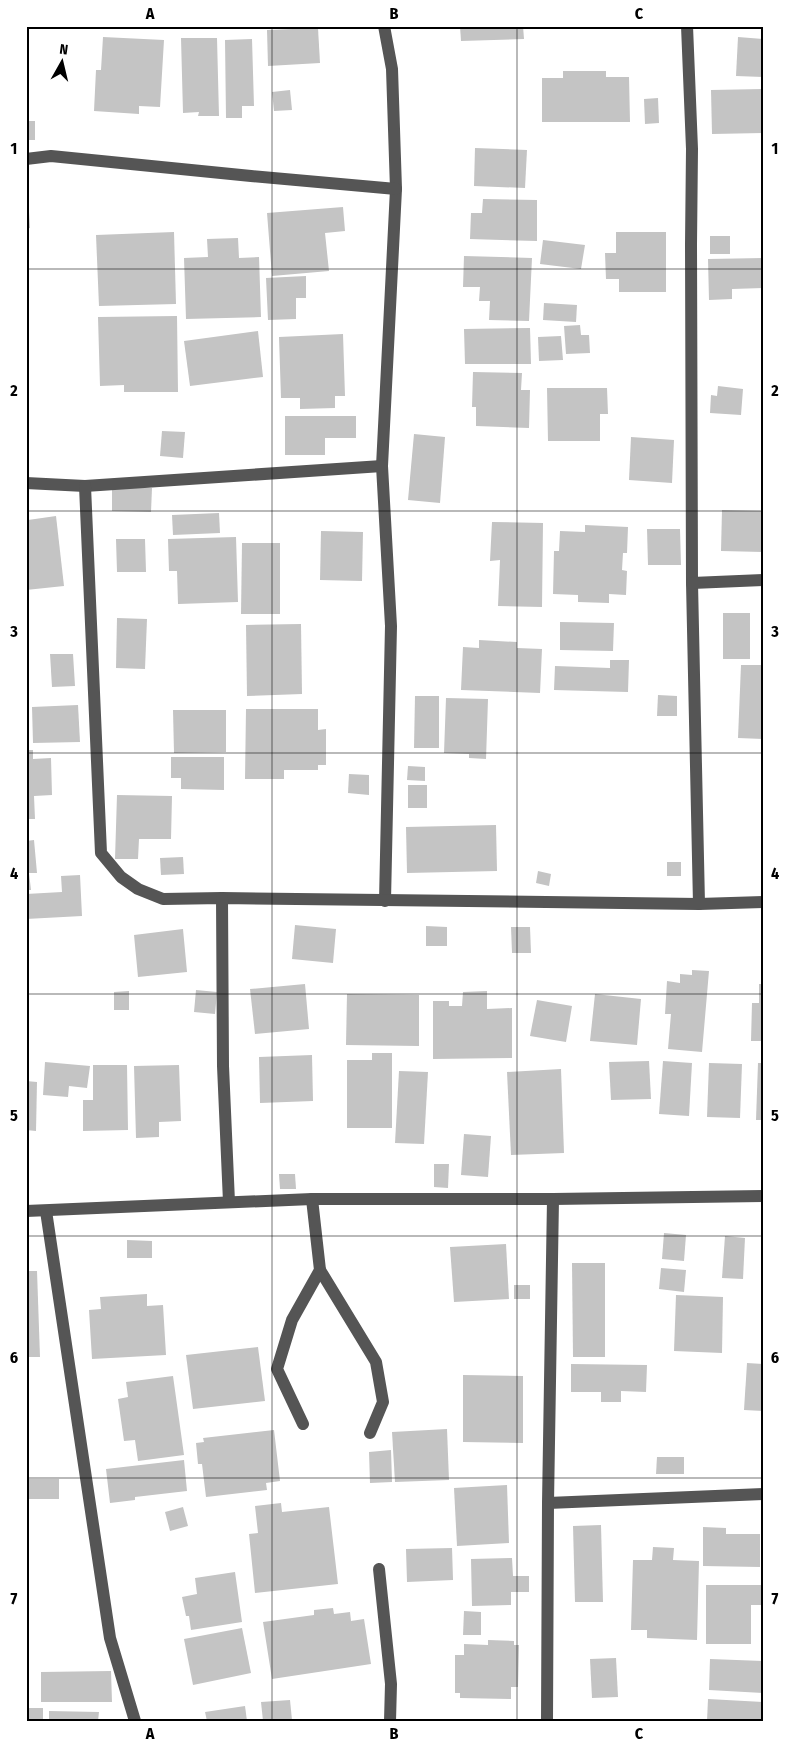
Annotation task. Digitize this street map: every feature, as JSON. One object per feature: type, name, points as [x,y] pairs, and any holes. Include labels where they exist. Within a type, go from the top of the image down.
[{"type":"street","points":[[384,26],[392,69],[396,189],[382,466],[391,626],[385,901]]},
{"type":"street","points":[[687,26],[692,149],[690,244],[692,582],[699,904]]},
{"type":"street","points":[[26,159],[51,156],[396,189]]},
{"type":"street","points":[[26,483],[85,486],[382,466]]},
{"type":"street","points":[[85,486],[101,853],[121,877],[138,889],[163,899],[222,898],[699,904],[763,902]]},
{"type":"street","points":[[692,582],[763,580]]},
{"type":"street","points":[[222,898],[223,1066],[229,1202]]},
{"type":"street","points":[[26,1211],[312,1199],[553,1199],[763,1196]]},
{"type":"street","points":[[312,1199],[320,1270],[376,1362],[383,1402],[370,1432]]},
{"type":"street","points":[[547,1721],[548,1502],[553,1199]]},
{"type":"street","points":[[46,1211],[110,1638],[135,1721]]},
{"type":"street","points":[[303,1424],[277,1369],[292,1320],[320,1270]]},
{"type":"street","points":[[548,1502],[763,1494]]},
{"type":"street","points":[[379,1569],[391,1684],[390,1721]]},
{"type":"building","points":[[460,26],[523,26],[524,39],[461,41]]},
{"type":"building","points":[[318,28],[320,63],[268,66],[267,30]]},
{"type":"building","points":[[103,37],[164,40],[160,107],[139,106],[139,114],[94,111],[96,70],[101,70]]},
{"type":"building","points":[[738,37],[763,39],[763,77],[736,76]]},
{"type":"building","points":[[181,38],[217,38],[219,116],[198,116],[199,112],[183,113]]},
{"type":"building","points":[[252,39],[254,106],[242,106],[242,118],[226,118],[225,40]]},
{"type":"building","points":[[563,71],[606,71],[606,77],[629,77],[630,122],[542,122],[542,78],[563,78]]},
{"type":"building","points":[[763,89],[763,133],[712,134],[711,90]]},
{"type":"building","points":[[290,90],[292,110],[274,111],[272,92]]},
{"type":"building","points":[[658,98],[659,123],[645,124],[644,99]]},
{"type":"building","points":[[26,121],[35,121],[35,140],[26,140]]},
{"type":"building","points":[[475,148],[527,150],[525,188],[474,186]]},
{"type":"building","points":[[26,196],[28,196],[30,228],[26,229]]},
{"type":"building","points":[[483,199],[537,200],[537,241],[470,239],[471,213],[482,213]]},
{"type":"building","points":[[343,207],[345,231],[325,233],[329,271],[272,276],[267,213]]},
{"type":"building","points":[[174,232],[176,304],[99,306],[96,235]]},
{"type":"building","points":[[616,232],[666,232],[666,292],[619,292],[619,279],[606,279],[605,253],[616,253]]},
{"type":"building","points":[[710,236],[730,236],[730,254],[710,254]]},
{"type":"building","points":[[238,238],[239,258],[259,257],[261,317],[186,319],[184,258],[208,257],[207,239]]},
{"type":"building","points":[[543,240],[585,245],[581,269],[540,264]]},
{"type":"building","points":[[464,256],[532,258],[529,321],[489,320],[490,301],[479,301],[480,287],[463,287]]},
{"type":"building","points":[[763,258],[763,288],[732,289],[732,299],[709,300],[708,259]]},
{"type":"building","points":[[306,276],[306,298],[296,298],[296,319],[268,320],[266,278]]},
{"type":"building","points":[[544,303],[577,305],[576,322],[543,320]]},
{"type":"building","points":[[177,316],[178,392],[124,392],[124,385],[100,386],[98,317]]},
{"type":"building","points":[[580,325],[581,335],[589,335],[590,353],[566,354],[564,326]]},
{"type":"building","points":[[530,328],[531,364],[465,364],[464,329]]},
{"type":"building","points":[[258,331],[263,377],[190,386],[184,341]]},
{"type":"building","points":[[343,334],[345,396],[335,396],[335,408],[300,409],[300,398],[281,398],[279,337]]},
{"type":"building","points":[[561,336],[563,360],[539,361],[538,337]]},
{"type":"building","points":[[473,372],[522,373],[521,390],[530,390],[529,428],[476,426],[476,407],[472,407]]},
{"type":"building","points":[[718,386],[743,389],[741,415],[710,413],[711,395],[717,396]]},
{"type":"building","points":[[547,388],[607,388],[608,414],[600,414],[600,441],[548,441]]},
{"type":"building","points":[[285,416],[356,416],[356,438],[325,438],[325,455],[285,455]]},
{"type":"building","points":[[162,431],[185,432],[183,458],[160,456]]},
{"type":"building","points":[[414,434],[445,437],[440,503],[408,500]]},
{"type":"building","points":[[631,437],[674,440],[672,483],[629,480]]},
{"type":"building","points":[[112,487],[152,488],[151,512],[112,511]]},
{"type":"building","points":[[722,510],[763,511],[763,552],[721,551]]},
{"type":"building","points":[[219,513],[220,533],[173,535],[172,515]]},
{"type":"building","points":[[56,516],[64,586],[26,590],[28,520]]},
{"type":"building","points":[[492,522],[543,523],[542,607],[498,606],[500,560],[490,561]]},
{"type":"building","points":[[585,525],[628,527],[627,553],[623,553],[622,570],[627,571],[626,595],[609,594],[609,603],[578,602],[578,595],[553,594],[554,551],[559,551],[560,531],[585,532]]},
{"type":"building","points":[[647,529],[680,529],[681,565],[648,565]]},
{"type":"building","points":[[321,531],[363,532],[362,581],[320,580]]},
{"type":"building","points":[[236,537],[238,602],[178,604],[177,571],[169,571],[168,539]]},
{"type":"building","points":[[116,539],[145,539],[146,572],[117,572]]},
{"type":"building","points":[[242,543],[280,543],[280,614],[241,614]]},
{"type":"building","points":[[723,613],[750,613],[750,659],[723,659]]},
{"type":"building","points":[[117,618],[147,619],[145,669],[116,668]]},
{"type":"building","points":[[560,622],[614,623],[613,651],[560,650]]},
{"type":"building","points":[[301,624],[302,694],[247,696],[246,625]]},
{"type":"building","points":[[479,640],[517,642],[517,648],[542,649],[540,693],[461,690],[463,647],[479,648]]},
{"type":"building","points":[[50,654],[73,654],[75,686],[52,687]]},
{"type":"building","points":[[610,660],[629,660],[628,692],[554,690],[555,666],[610,668]]},
{"type":"building","points":[[741,665],[763,665],[763,739],[738,738]]},
{"type":"building","points":[[658,695],[677,696],[677,716],[657,716]]},
{"type":"building","points":[[415,696],[439,696],[439,748],[414,748]]},
{"type":"building","points":[[446,698],[488,699],[486,759],[469,758],[469,754],[444,753]]},
{"type":"building","points":[[78,705],[80,742],[33,743],[32,707]]},
{"type":"building","points":[[246,709],[318,709],[318,730],[326,729],[326,765],[318,765],[318,770],[284,770],[284,779],[245,779]]},
{"type":"building","points":[[173,710],[226,710],[226,752],[174,753]]},
{"type":"building","points":[[26,750],[33,750],[33,759],[51,758],[52,795],[34,796],[35,819],[26,819]]},
{"type":"building","points":[[171,757],[224,757],[224,790],[181,789],[181,778],[171,778]]},
{"type":"building","points":[[408,766],[425,767],[425,781],[407,780]]},
{"type":"building","points":[[349,774],[369,775],[369,795],[348,793]]},
{"type":"building","points":[[408,785],[427,785],[427,808],[408,808]]},
{"type":"building","points":[[117,795],[172,796],[171,839],[139,839],[138,859],[115,859]]},
{"type":"building","points":[[496,825],[497,871],[407,873],[406,827]]},
{"type":"building","points":[[34,840],[37,873],[29,873],[31,890],[26,890],[26,841]]},
{"type":"building","points":[[183,857],[184,874],[161,875],[160,858]]},
{"type":"building","points":[[667,862],[681,862],[681,876],[667,876]]},
{"type":"building","points":[[538,871],[551,874],[549,886],[536,883]]},
{"type":"building","points":[[80,875],[82,916],[26,919],[26,894],[62,892],[61,876]]},
{"type":"building","points":[[295,925],[336,929],[333,963],[292,959]]},
{"type":"building","points":[[426,926],[447,927],[447,946],[426,946]]},
{"type":"building","points":[[511,927],[530,927],[531,953],[512,953]]},
{"type":"building","points":[[183,929],[187,972],[138,977],[134,935]]},
{"type":"building","points":[[692,970],[709,971],[702,1052],[668,1049],[671,1014],[665,1014],[667,981],[680,983],[680,974],[692,975]]},
{"type":"building","points":[[305,984],[309,1029],[255,1034],[250,989]]},
{"type":"building","points":[[759,984],[763,984],[763,1041],[751,1041],[752,1003],[759,1003]]},
{"type":"building","points":[[196,990],[217,992],[215,1014],[194,1012]]},
{"type":"building","points":[[129,991],[129,1010],[114,1010],[114,992]]},
{"type":"building","points":[[487,991],[487,1009],[512,1008],[512,1058],[433,1059],[433,1001],[449,1001],[449,1006],[462,1006],[463,992]]},
{"type":"building","points":[[347,994],[419,995],[419,1046],[346,1045]]},
{"type":"building","points":[[595,994],[641,999],[637,1045],[590,1041]]},
{"type":"building","points":[[537,1000],[572,1006],[566,1042],[530,1036]]},
{"type":"building","points":[[372,1053],[392,1053],[392,1128],[347,1128],[347,1060],[372,1060]]},
{"type":"building","points":[[312,1055],[313,1101],[260,1103],[259,1057]]},
{"type":"building","points":[[649,1061],[651,1099],[611,1100],[609,1062]]},
{"type":"building","points":[[663,1061],[692,1063],[689,1116],[659,1114]]},
{"type":"building","points":[[45,1062],[90,1066],[87,1088],[69,1086],[68,1097],[43,1095]]},
{"type":"building","points":[[709,1063],[742,1064],[740,1118],[707,1117]]},
{"type":"building","points":[[758,1063],[763,1063],[763,1120],[756,1120]]},
{"type":"building","points":[[93,1065],[127,1065],[128,1130],[83,1131],[83,1100],[93,1100]]},
{"type":"building","points":[[179,1065],[181,1121],[159,1122],[159,1137],[136,1138],[134,1066]]},
{"type":"building","points":[[561,1069],[564,1153],[511,1155],[507,1072]]},
{"type":"building","points":[[399,1071],[428,1072],[424,1144],[395,1143]]},
{"type":"building","points":[[26,1081],[37,1082],[36,1131],[26,1130]]},
{"type":"building","points":[[464,1134],[491,1136],[488,1177],[461,1175]]},
{"type":"building","points":[[434,1164],[449,1164],[448,1188],[434,1187]]},
{"type":"building","points":[[279,1174],[295,1174],[296,1189],[280,1189]]},
{"type":"building","points":[[664,1233],[686,1235],[684,1261],[662,1259]]},
{"type":"building","points":[[725,1236],[745,1238],[743,1279],[722,1278]]},
{"type":"building","points":[[127,1240],[152,1241],[152,1258],[127,1258]]},
{"type":"building","points":[[506,1244],[509,1299],[454,1302],[450,1247]]},
{"type":"building","points":[[572,1263],[605,1263],[605,1357],[573,1357]]},
{"type":"building","points":[[661,1268],[686,1270],[684,1292],[659,1289]]},
{"type":"building","points":[[26,1271],[37,1271],[40,1357],[26,1357]]},
{"type":"building","points":[[514,1285],[530,1285],[530,1299],[514,1299]]},
{"type":"building","points":[[147,1294],[147,1306],[163,1305],[166,1355],[92,1359],[89,1310],[101,1309],[100,1297]]},
{"type":"building","points":[[676,1295],[723,1297],[722,1353],[674,1351]]},
{"type":"building","points":[[258,1347],[265,1401],[193,1409],[186,1355]]},
{"type":"building","points":[[747,1363],[763,1364],[763,1411],[744,1410]]},
{"type":"building","points":[[571,1364],[647,1365],[646,1392],[621,1391],[621,1402],[601,1402],[601,1392],[571,1392]]},
{"type":"building","points":[[463,1375],[523,1376],[523,1443],[463,1442]]},
{"type":"building","points":[[173,1376],[184,1455],[138,1461],[135,1440],[124,1441],[118,1399],[128,1397],[126,1382]]},
{"type":"building","points":[[447,1429],[449,1480],[395,1482],[392,1432]]},
{"type":"building","points":[[274,1430],[280,1481],[266,1483],[267,1490],[206,1497],[202,1464],[198,1464],[196,1443],[204,1442],[203,1438]]},
{"type":"building","points":[[391,1450],[392,1482],[370,1483],[369,1452]]},
{"type":"building","points":[[657,1457],[684,1457],[684,1474],[656,1474]]},
{"type":"building","points":[[184,1460],[187,1491],[135,1497],[135,1500],[110,1503],[106,1469]]},
{"type":"building","points":[[26,1479],[59,1479],[59,1499],[26,1499]]},
{"type":"building","points":[[507,1485],[509,1543],[457,1546],[454,1488]]},
{"type":"building","points":[[281,1503],[282,1512],[329,1507],[338,1584],[255,1593],[249,1534],[258,1533],[255,1506]]},
{"type":"building","points":[[183,1507],[188,1526],[170,1531],[165,1512]]},
{"type":"building","points":[[601,1525],[603,1602],[575,1602],[573,1526]]},
{"type":"building","points":[[703,1527],[726,1528],[726,1534],[760,1534],[760,1567],[703,1566]]},
{"type":"building","points":[[653,1547],[674,1548],[673,1560],[699,1561],[697,1640],[647,1638],[647,1630],[631,1630],[633,1560],[652,1560]]},
{"type":"building","points":[[452,1548],[453,1580],[407,1582],[406,1549]]},
{"type":"building","points":[[512,1558],[513,1576],[529,1576],[529,1592],[511,1592],[511,1605],[472,1606],[471,1559]]},
{"type":"building","points":[[235,1572],[242,1622],[191,1630],[189,1616],[186,1616],[182,1597],[197,1594],[195,1578]]},
{"type":"building","points":[[706,1585],[761,1585],[761,1605],[751,1605],[751,1644],[706,1644]]},
{"type":"building","points":[[333,1608],[334,1614],[350,1612],[351,1621],[364,1619],[371,1664],[272,1679],[263,1622],[314,1615],[314,1610]]},
{"type":"building","points":[[464,1611],[481,1612],[481,1635],[463,1635]]},
{"type":"building","points":[[242,1628],[251,1673],[193,1685],[184,1639]]},
{"type":"building","points":[[488,1640],[514,1641],[514,1645],[519,1645],[518,1687],[511,1687],[511,1699],[460,1698],[460,1693],[455,1693],[455,1655],[464,1655],[464,1644],[488,1645]]},
{"type":"building","points":[[616,1658],[618,1697],[592,1698],[590,1659]]},
{"type":"building","points":[[710,1659],[763,1661],[763,1693],[709,1690]]},
{"type":"building","points":[[111,1671],[112,1702],[41,1702],[41,1672]]},
{"type":"building","points":[[708,1699],[763,1702],[763,1721],[707,1721]]},
{"type":"building","points":[[290,1700],[292,1720],[263,1721],[261,1702]]},
{"type":"building","points":[[245,1706],[247,1721],[207,1721],[205,1712]]},
{"type":"building","points":[[26,1708],[43,1708],[43,1721],[26,1721]]},
{"type":"building","points":[[49,1711],[99,1712],[98,1721],[49,1721]]}]
